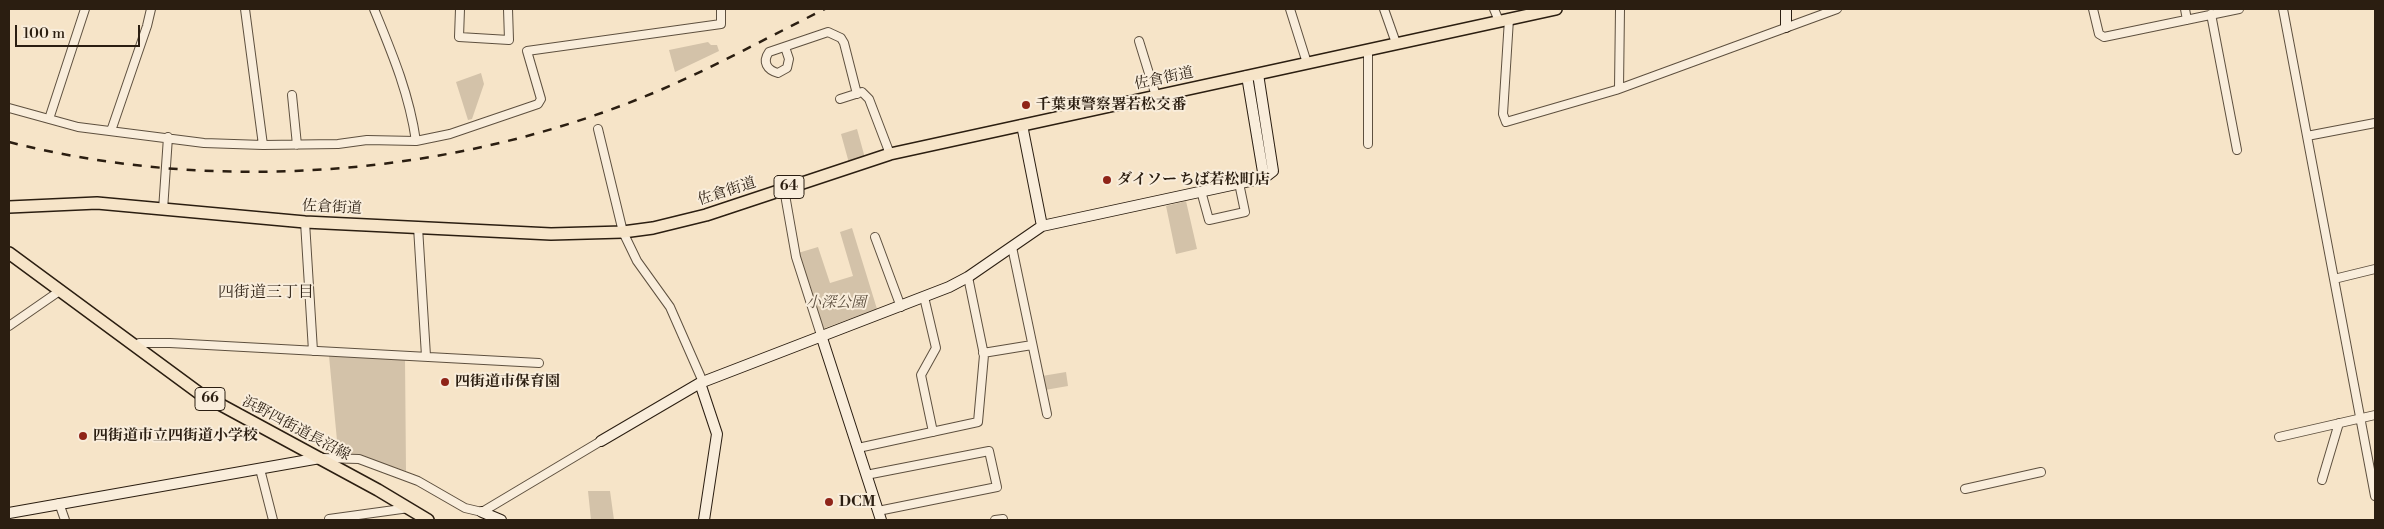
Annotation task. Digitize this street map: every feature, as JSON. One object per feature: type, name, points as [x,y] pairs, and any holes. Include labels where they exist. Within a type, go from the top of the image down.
[{"type":"main road","name":"佐倉街道","points":[[9,207],[97,203],[305,222],[551,234],[623,232],[676,224],[890,154],[1556,9]]},
{"type":"main road","name":"浜野四街道長沼線","points":[[9,253],[200,392],[428,520]]},
{"type":"street","points":[[49,119],[85,9]]},
{"type":"street","points":[[111,131],[151,9]]},
{"type":"street","points":[[245,9],[263,146]]},
{"type":"street","points":[[374,9],[401,75],[412,110],[416,142]]},
{"type":"street","points":[[460,9],[459,37],[510,40],[508,9]]},
{"type":"street","points":[[9,108],[78,127],[204,143],[263,146],[338,144],[368,140],[416,142],[450,134],[538,104],[541,99],[527,52],[721,24],[721,9]]},
{"type":"street","points":[[1290,9],[1307,63]]},
{"type":"street","points":[[1384,9],[1396,44]]},
{"type":"street","points":[[1494,9],[1504,20],[1503,114],[1506,122],[1619,88],[1837,9]]},
{"type":"street","points":[[1619,88],[1620,9]]},
{"type":"street","points":[[1786,9],[1786,27]]},
{"type":"street","points":[[2093,9],[2099,34],[2104,37],[2187,20],[2209,13],[2239,9]]},
{"type":"street","points":[[2184,9],[2187,20]]},
{"type":"street","points":[[2283,9],[2375,496]]},
{"type":"street","points":[[2209,13],[2237,150]]},
{"type":"street","points":[[785,47],[828,32],[841,38],[844,43],[857,94]]},
{"type":"street","points":[[1139,41],[1156,96]]},
{"type":"street","points":[[1368,49],[1368,144]]},
{"type":"street","points":[[482,512],[702,383],[821,335],[901,307],[968,277],[1042,226],[1264,178],[1272,171],[1252,75]]},
{"type":"street","points":[[840,99],[862,92],[869,99],[890,154]]},
{"type":"street","points":[[292,95],[297,145]]},
{"type":"street","points":[[2307,136],[2375,123]]},
{"type":"street","points":[[1022,124],[1042,226]]},
{"type":"street","points":[[598,129],[623,232],[637,261],[670,307],[702,383],[718,434],[704,520]]},
{"type":"street","points":[[163,210],[168,137]]},
{"type":"street","points":[[1201,191],[1209,220],[1245,212],[1239,184]]},
{"type":"street","points":[[784,189],[796,257],[858,448],[866,476],[879,516],[997,487],[989,451],[866,476]]},
{"type":"street","points":[[305,222],[314,351]]},
{"type":"street","points":[[418,227],[426,356]]},
{"type":"street","points":[[875,237],[901,307]]},
{"type":"street","points":[[1012,247],[1047,414]]},
{"type":"street","points":[[2334,278],[2375,269]]},
{"type":"street","points":[[858,448],[978,422],[983,353],[968,277]]},
{"type":"street","points":[[9,326],[61,290]]},
{"type":"street","points":[[924,297],[936,348],[921,375],[933,432]]},
{"type":"street","points":[[136,347],[139,343],[170,343],[539,362]]},
{"type":"street","points":[[983,353],[1032,345]]},
{"type":"street","points":[[2279,438],[2375,415]]},
{"type":"street","points":[[2322,480],[2339,423]]},
{"type":"street","points":[[9,514],[59,503],[320,458],[359,459],[418,481],[465,508],[482,512],[501,520]]},
{"type":"street","points":[[260,469],[273,520]]},
{"type":"street","points":[[1965,489],[2041,472]]},
{"type":"street","points":[[59,503],[65,520]]},
{"type":"street","points":[[329,519],[408,508]]},
{"type":"green space","points":[[708,42],[711,45],[717,45],[719,51],[675,72],[669,50]]},
{"type":"green space","points":[[481,73],[484,84],[472,119],[468,120],[456,82]]},
{"type":"green space","points":[[857,129],[865,158],[849,163],[841,134]]},
{"type":"green space","points":[[1186,201],[1197,249],[1176,254],[1166,206]]},
{"type":"green space","name":"小深公園","points":[[852,228],[877,309],[822,329],[798,253],[818,247],[830,283],[853,276],[840,232]]},
{"type":"green space","points":[[329,356],[405,359],[406,471],[338,451]]},
{"type":"green space","points":[[1066,372],[1068,386],[1045,390],[1042,376]]},
{"type":"green space","points":[[588,491],[610,491],[614,520],[591,520]]},
{"type":"railway","points":[[9,142],[86,158],[166,168],[247,172],[328,169],[409,160],[489,146],[566,125],[641,98],[711,67],[825,9]]},
{"type":"place","name":"千葉東警察署若松交番","points":[[1026,105]]},
{"type":"place","name":"ダイソー ちば若松町店","points":[[1107,180]]},
{"type":"place","name":"四街道市保育園","points":[[445,382]]},
{"type":"place","name":"四街道市立四街道小学校","points":[[83,436]]},
{"type":"place","name":"DCM","points":[[829,502]]},
{"type":"district","name":"四街道三丁目","points":[[266,293]]}]
